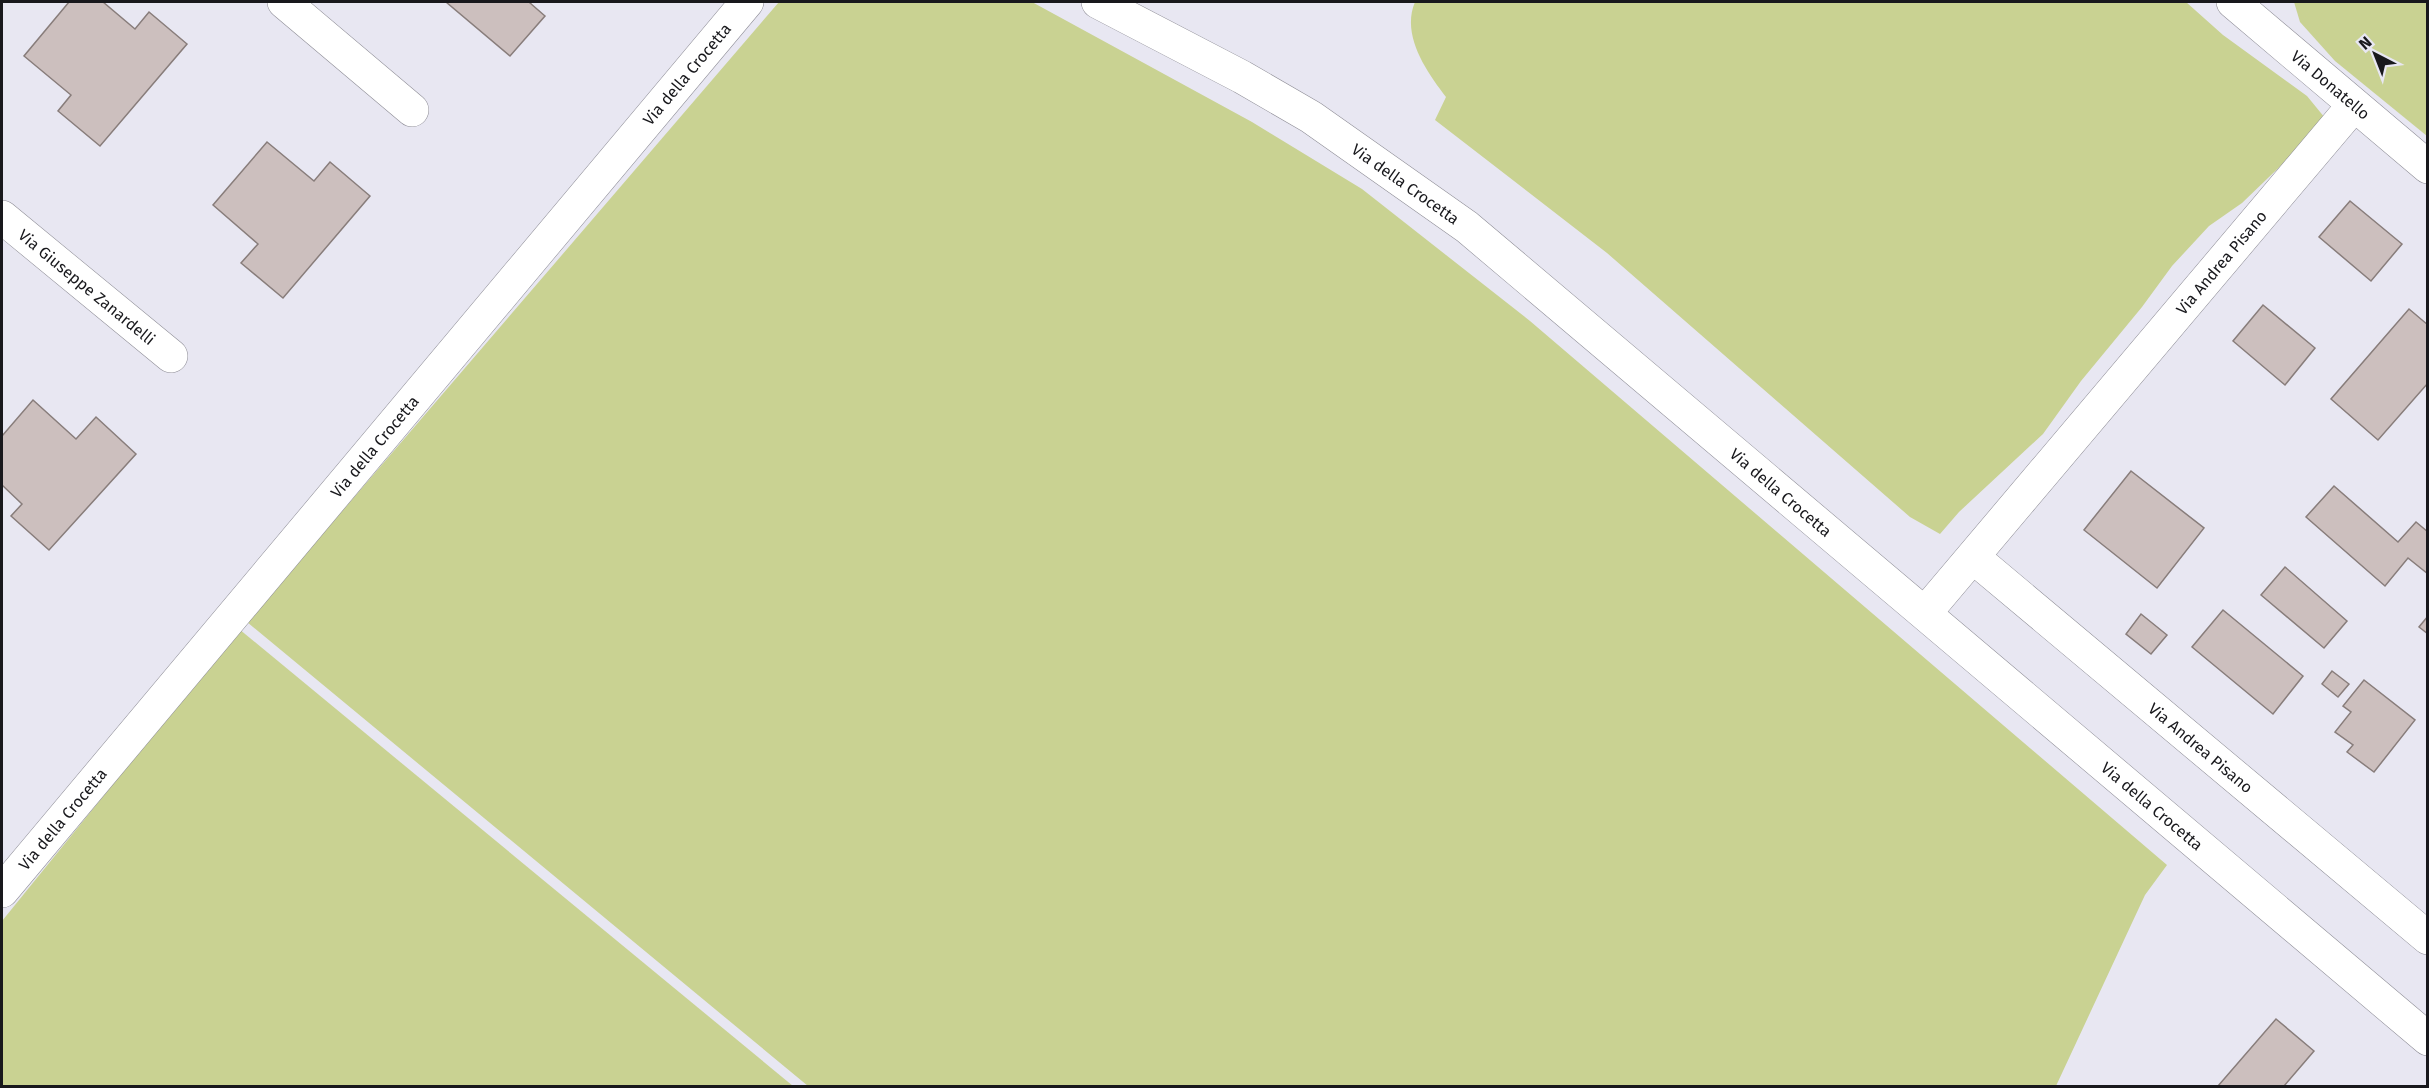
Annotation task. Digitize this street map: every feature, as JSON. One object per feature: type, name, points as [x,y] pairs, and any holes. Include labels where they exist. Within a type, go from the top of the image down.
[{"type":"street","points":[[284,2],[412,110]]},
{"type":"street","name":"Via della Crocetta","points":[[2,891],[747,2]]},
{"type":"street","name":"Via della Crocetta","points":[[1098,2],[1277,97],[1427,197],[1549,294],[2427,1039]]},
{"type":"street","name":"Via Donatello","points":[[2233,2],[2427,167]]},
{"type":"street","name":"Via Andrea Pisano","points":[[1925,613],[2354,105]]},
{"type":"street","name":"Via Giuseppe Zanardelli","points":[[2,217],[171,356]]},
{"type":"street","name":"Via Andrea Pisano","points":[[1972,557],[2427,938]]},
{"type":"green space","points":[[779,2],[1032,2],[1252,122],[1362,189],[1530,321],[2167,865],[2145,895],[2056,1086],[808,1086],[247,622]]},
{"type":"green space","points":[[1415,2],[2186,2],[2223,35],[2307,96],[2325,118],[2292,155],[2242,203],[2209,226],[2172,266],[2142,307],[2081,381],[2043,434],[1959,512],[1940,534],[1910,517],[1607,253],[1435,120],[1446,97],[1424,64],[1413,40],[1411,14]]},
{"type":"green space","points":[[2294,2],[2427,2],[2427,136],[2335,61],[2300,22]]},
{"type":"green space","points":[[239,629],[793,1086],[2,1086],[2,921]]},
{"type":"building","points":[[69,2],[103,2],[135,29],[149,12],[187,44],[100,146],[58,111],[71,95],[24,56]]},
{"type":"building","points":[[446,2],[532,2],[530,3],[545,16],[510,56]]},
{"type":"building","points":[[267,142],[314,181],[330,162],[370,196],[283,298],[241,263],[258,244],[213,205]]},
{"type":"building","points":[[2350,201],[2402,244],[2371,281],[2319,237]]},
{"type":"building","points":[[2263,305],[2315,348],[2285,385],[2233,341]]},
{"type":"building","points":[[2409,309],[2428,325],[2428,383],[2378,440],[2331,399]]},
{"type":"building","points":[[33,400],[76,439],[96,417],[136,454],[49,550],[11,516],[22,504],[2,485],[2,436]]},
{"type":"building","points":[[2131,471],[2204,528],[2157,588],[2084,530]]},
{"type":"building","points":[[2334,486],[2398,542],[2416,522],[2428,532],[2428,574],[2408,558],[2385,586],[2306,517]]},
{"type":"building","points":[[2285,567],[2347,621],[2324,648],[2261,595]]},
{"type":"building","points":[[2223,610],[2303,676],[2273,714],[2192,647]]},
{"type":"building","points":[[2141,614],[2167,635],[2151,654],[2126,634]]},
{"type":"building","points":[[2428,616],[2428,634],[2419,627]]},
{"type":"building","points":[[2332,671],[2349,684],[2338,697],[2322,684]]},
{"type":"building","points":[[2364,680],[2415,720],[2374,772],[2347,752],[2353,745],[2335,732],[2351,712],[2343,706]]},
{"type":"building","points":[[2276,1019],[2314,1051],[2284,1086],[2218,1086]]}]
